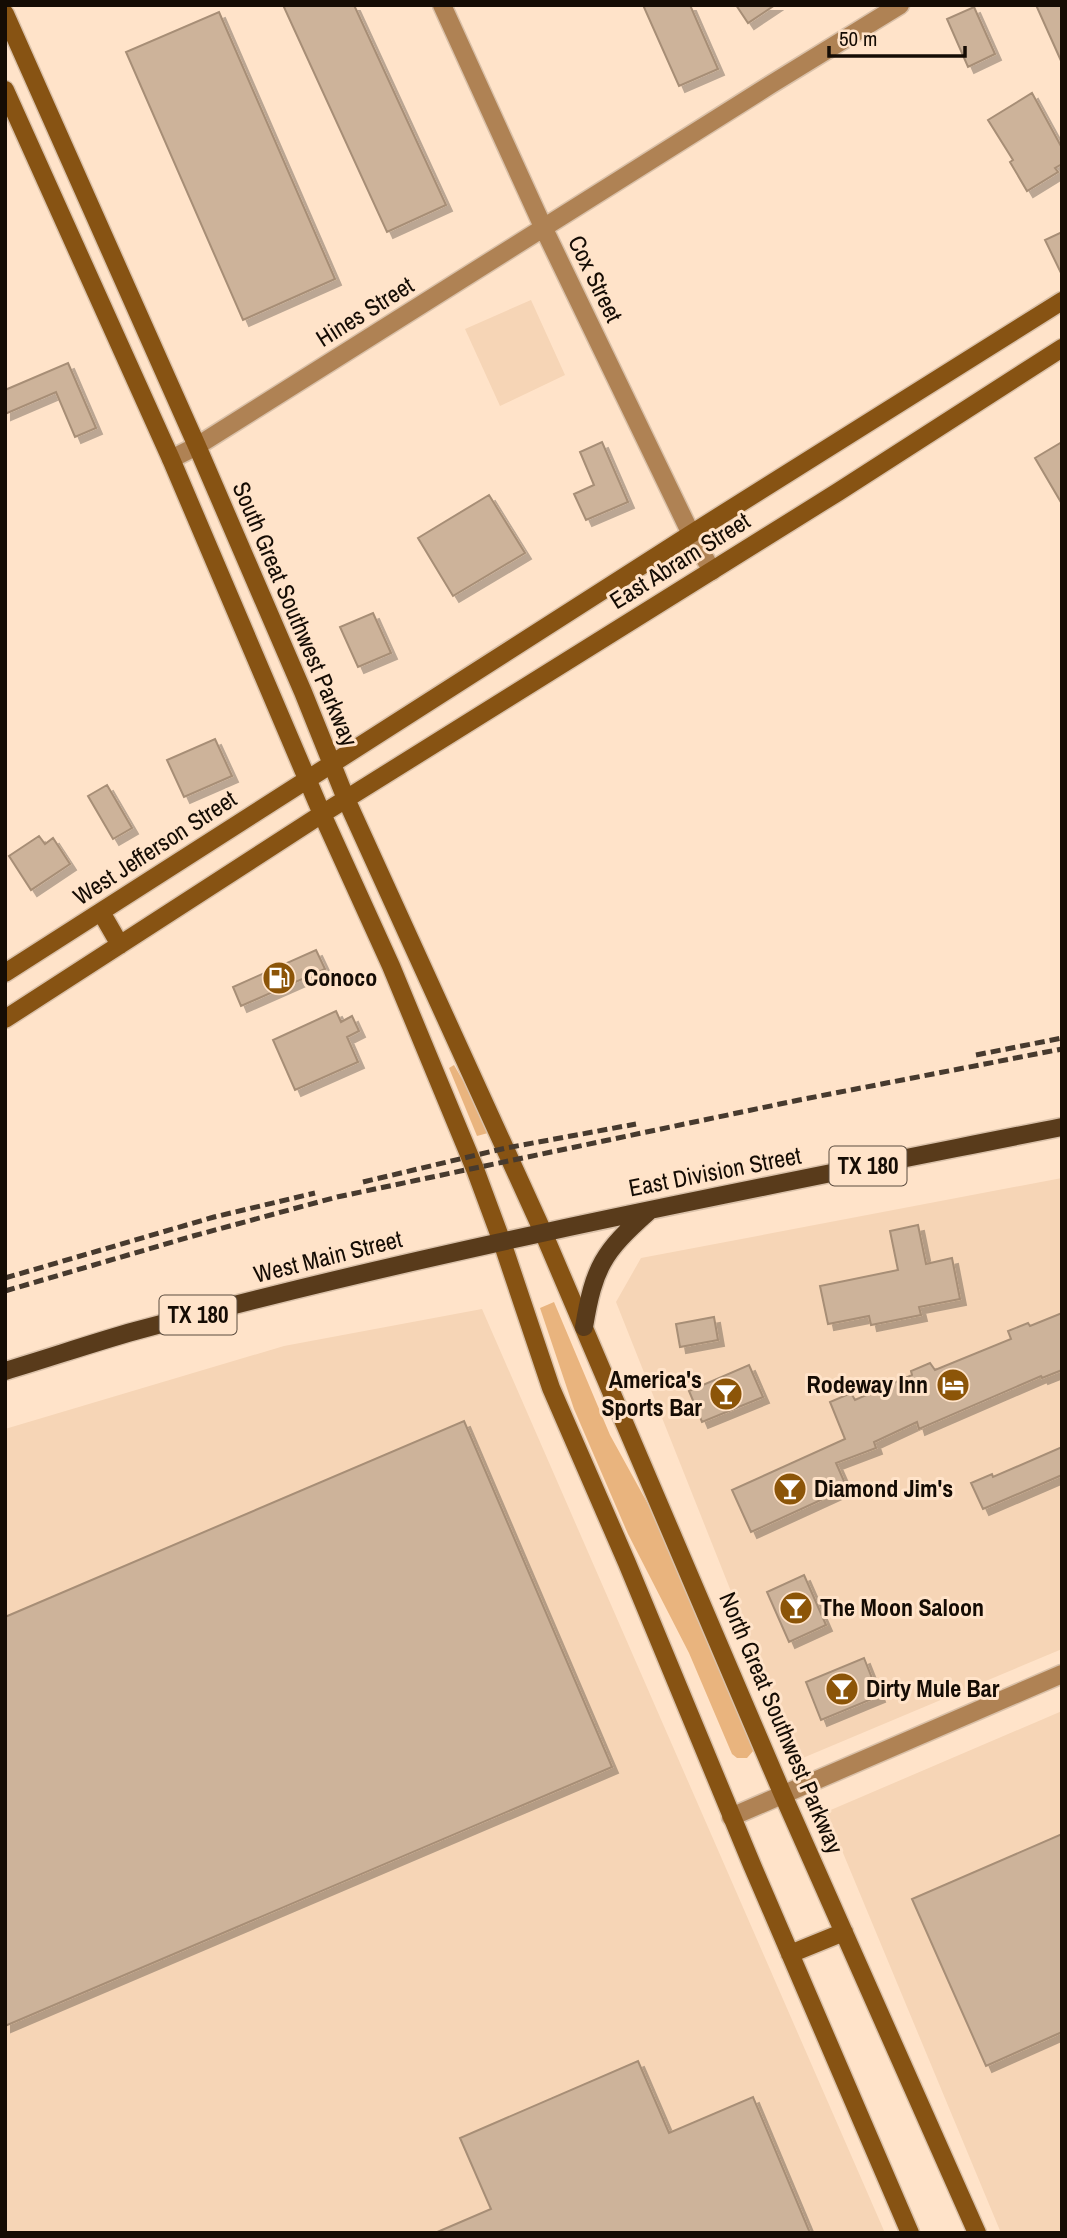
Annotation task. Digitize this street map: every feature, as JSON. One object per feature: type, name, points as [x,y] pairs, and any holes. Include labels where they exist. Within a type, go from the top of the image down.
[{"type":"main road","name":"South Great Southwest Parkway","points":[[5,13],[197,446],[346,799],[543,1232]]},
{"type":"main road","points":[[5,90],[171,459],[322,814],[402,991],[470,1156],[551,1388],[910,2233]]},
{"type":"main road","name":"East Abram Street","points":[[332,765],[691,534],[1062,301]]},
{"type":"main road","points":[[1017,376],[1062,340]]},
{"type":"main road","name":"East Abram Street","points":[[322,814],[712,571],[1062,348]]},
{"type":"main road","name":"West Jefferson Street","points":[[5,973],[332,765]]},
{"type":"main road","points":[[5,1019],[322,814]]},
{"type":"main road","points":[[101,912],[120,945]]},
{"type":"main road","name":"East Division Street","points":[[543,1232],[1062,1127]]},
{"type":"main road","points":[[584,1327],[591,1286],[603,1260],[620,1237],[650,1210]]},
{"type":"main road","name":"West Main Street","points":[[5,1371],[132,1331],[347,1276],[543,1232]]},
{"type":"main road","name":"North Great Southwest Parkway","points":[[543,1232],[783,1794],[977,2233]]},
{"type":"main road","points":[[790,1954],[844,1931]]},
{"type":"street","name":"Cox Street","points":[[442,5],[544,229],[691,534],[712,571]]},
{"type":"street","name":"Hines Street","points":[[171,459],[197,446],[900,5]]},
{"type":"street","points":[[731,1817],[1062,1674]]},
{"type":"shaded area","points":[[531,300],[565,375],[500,406],[465,329]]},
{"type":"shaded area","points":[[454,1065],[488,1133],[477,1136],[449,1068]]},
{"type":"shaded area","points":[[1062,1178],[1062,1649],[798,1760],[616,1302],[641,1258]]},
{"type":"shaded area","points":[[554,1302],[610,1435],[665,1535],[753,1740],[754,1750],[747,1758],[737,1758],[732,1754],[689,1653],[628,1534],[574,1409],[540,1308]]},
{"type":"shaded area","points":[[482,1309],[885,2233],[5,2233],[5,1429],[284,1346]]},
{"type":"shaded area","points":[[1062,1711],[1062,2233],[1001,2233],[826,1812]]},
{"type":"building","points":[[283,5],[354,5],[446,205],[387,232]]},
{"type":"building","points":[[643,5],[690,5],[718,69],[679,86]]},
{"type":"building","points":[[736,5],[775,5],[748,23]]},
{"type":"building","points":[[1036,5],[1062,5],[1062,63]]},
{"type":"building","points":[[974,7],[995,54],[968,67],[947,19]]},
{"type":"building","points":[[219,12],[335,279],[243,320],[126,52]]},
{"type":"building","points":[[1032,93],[1062,148],[1062,164],[1055,168],[1058,172],[1027,191],[1010,162],[1013,160],[988,120]]},
{"type":"building","points":[[1062,232],[1062,275],[1045,240]]},
{"type":"building","points":[[68,363],[96,428],[75,437],[56,392],[5,414],[5,390]]},
{"type":"building","points":[[602,442],[628,502],[586,520],[574,494],[594,485],[580,452]]},
{"type":"building","points":[[1062,442],[1062,504],[1035,458]]},
{"type":"building","points":[[489,495],[525,553],[453,596],[418,538]]},
{"type":"building","points":[[373,613],[391,653],[358,667],[340,627]]},
{"type":"building","points":[[215,739],[232,776],[184,797],[167,760]]},
{"type":"building","points":[[107,785],[132,828],[113,839],[88,796]]},
{"type":"building","points":[[39,836],[45,844],[53,838],[70,864],[31,890],[9,856]]},
{"type":"building","name":"Conoco","points":[[316,950],[325,969],[241,1006],[233,987]]},
{"type":"building","points":[[336,1011],[341,1022],[352,1016],[359,1031],[347,1037],[358,1062],[295,1090],[273,1040]]},
{"type":"building","points":[[918,1225],[926,1264],[952,1258],[960,1299],[919,1307],[921,1315],[871,1325],[869,1316],[828,1324],[820,1286],[898,1270],[890,1231]]},
{"type":"building","name":"Rodeway Inn","points":[[1062,1313],[1062,1370],[1042,1378],[1041,1376],[919,1429],[917,1422],[874,1442],[876,1448],[836,1463],[847,1488],[751,1532],[732,1490],[845,1439],[830,1402],[851,1393],[855,1400],[912,1375],[911,1371],[930,1363],[935,1370],[1011,1339],[1008,1331],[1028,1323],[1030,1326]]},
{"type":"building","points":[[714,1317],[718,1340],[680,1347],[676,1324]]},
{"type":"building","name":"America's Sports Bar","points":[[749,1365],[763,1397],[702,1422],[689,1391]]},
{"type":"building","points":[[464,1421],[612,1767],[5,2026],[5,1617]]},
{"type":"building","points":[[1062,1447],[1062,1475],[983,1509],[971,1483],[992,1474],[993,1477]]},
{"type":"building","name":"The Moon Saloon","points":[[804,1575],[826,1625],[789,1642],[767,1592]]},
{"type":"building","name":"Dirty Mule Bar","points":[[864,1658],[879,1696],[821,1720],[806,1682]]},
{"type":"building","points":[[1062,1834],[1062,2032],[986,2066],[912,1899]]},
{"type":"building","points":[[638,2061],[669,2133],[753,2097],[810,2233],[435,2233],[491,2209],[460,2138]]},
{"type":"railway","points":[[976,1055],[1062,1038]]},
{"type":"railway","points":[[5,1291],[337,1197],[799,1100],[1062,1049]]},
{"type":"railway","points":[[363,1182],[506,1148],[636,1124]]},
{"type":"railway","points":[[5,1278],[214,1217],[315,1193]]},
{"type":"place","name":"Conoco","points":[[279,978]]},
{"type":"place","name":"Rodeway Inn","points":[[953,1385]]},
{"type":"place","name":"America's Sports Bar","points":[[726,1394]]},
{"type":"place","name":"Diamond Jim's","points":[[790,1489]]},
{"type":"place","name":"The Moon Saloon","points":[[796,1608]]},
{"type":"place","name":"Dirty Mule Bar","points":[[842,1689]]}]
